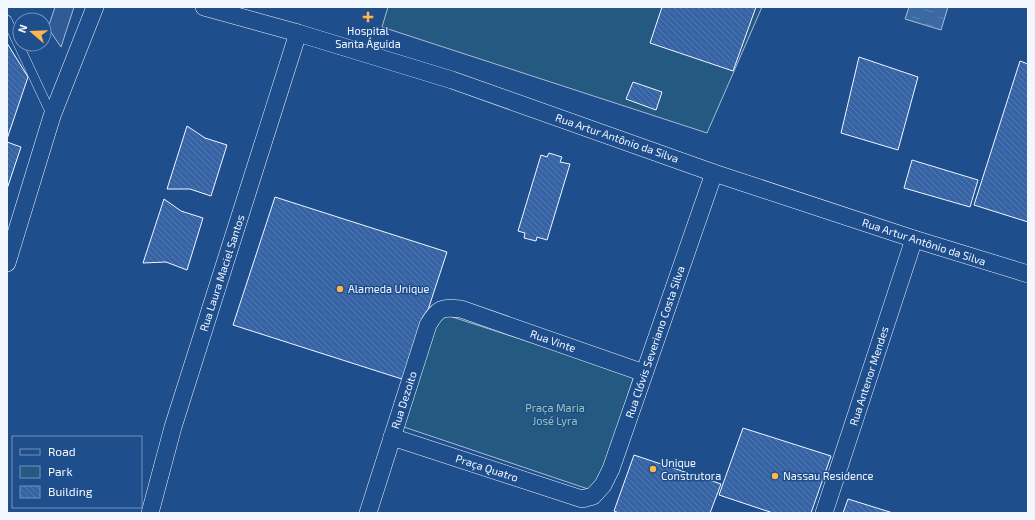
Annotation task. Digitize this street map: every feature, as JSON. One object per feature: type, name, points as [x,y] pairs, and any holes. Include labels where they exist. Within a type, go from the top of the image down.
[{"type":"street","points":[[7,263],[52,116],[95,7]]},
{"type":"street","name":"Rua Artur Antônio da Silva","points":[[204,7],[298,33],[452,80],[714,172],[914,239],[1028,274]]},
{"type":"street","name":"Rua Laura Maciel Santos","points":[[150,513],[173,426],[298,33]]},
{"type":"street","name":"Rua Clóvis Severiano Costa Silva","points":[[582,499],[593,496],[603,486],[611,469],[714,172]]},
{"type":"street","name":"Rua Antenor Mendes","points":[[824,513],[914,239]]},
{"type":"street","name":"Rua Dezoito","points":[[368,513],[428,325],[434,315],[442,309],[460,309]]},
{"type":"street","name":"Rua Vinte","points":[[460,309],[644,373]]},
{"type":"street","name":"Praça Quatro","points":[[392,437],[582,499]]},
{"type":"lane","points":[[7,20],[52,116]]},
{"type":"green space","points":[[388,7],[762,7],[707,133],[382,27]]},
{"type":"green space","name":"Praça Maria José Lyra","points":[[437,312],[634,376],[597,492],[401,426]]},
{"type":"shaded area","points":[[55,7],[74,7],[61,47],[52,34],[52,16]]},
{"type":"water","points":[[909,7],[948,7],[941,30],[905,19]]},
{"type":"building","points":[[662,7],[756,7],[733,71],[650,43]]},
{"type":"building","points":[[7,43],[28,77],[7,139]]},
{"type":"building","points":[[859,57],[918,77],[898,150],[841,133]]},
{"type":"building","points":[[1020,61],[1028,64],[1028,222],[974,205]]},
{"type":"building","points":[[633,82],[662,92],[656,110],[626,99]]},
{"type":"building","points":[[187,126],[205,138],[227,145],[211,196],[190,189],[167,189]]},
{"type":"building","points":[[7,142],[21,147],[7,189]]},
{"type":"building","points":[[549,153],[562,157],[560,162],[570,164],[547,240],[537,237],[536,241],[524,238],[525,233],[518,231],[541,155],[547,157]]},
{"type":"building","points":[[912,160],[978,180],[970,207],[904,188]]},
{"type":"building","name":"Alameda Unique","points":[[275,197],[447,252],[405,380],[233,325]]},
{"type":"building","points":[[164,199],[181,211],[203,218],[187,270],[166,262],[143,263]]},
{"type":"building","name":"Nassau Residence","points":[[743,428],[831,456],[811,513],[773,513],[719,495]]},
{"type":"building","name":"Unique Construtora","points":[[634,455],[721,484],[710,513],[619,513],[614,511]]},
{"type":"building","points":[[848,499],[893,513],[843,513]]},
{"type":"place","name":"Hospital Santa Águida","points":[[368,17]]},
{"type":"place","name":"Alameda Unique","points":[[340,289]]},
{"type":"place","name":"Unique Construtora","points":[[653,469]]},
{"type":"place","name":"Nassau Residence","points":[[775,476]]}]
